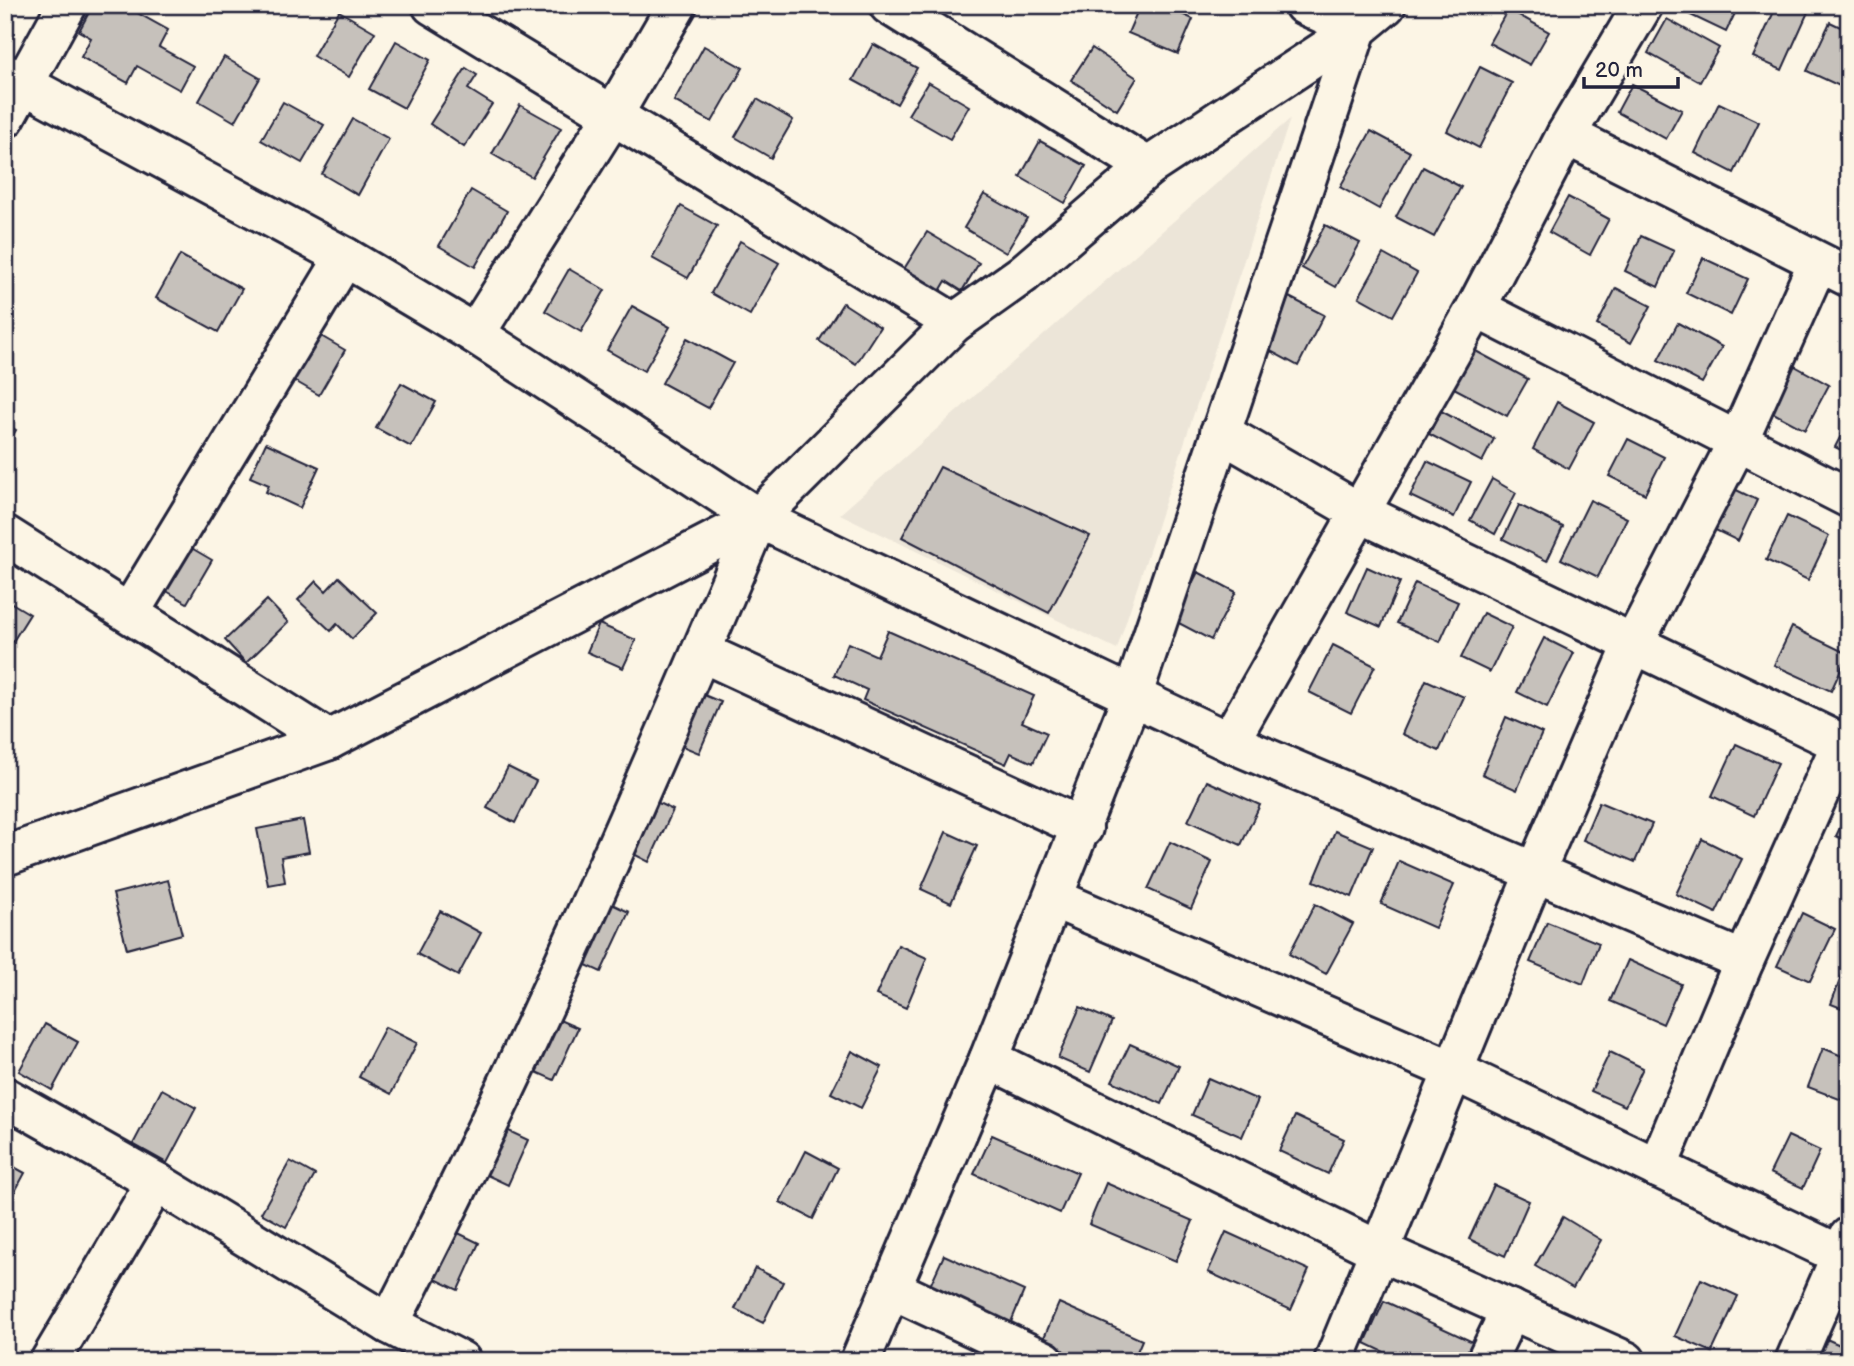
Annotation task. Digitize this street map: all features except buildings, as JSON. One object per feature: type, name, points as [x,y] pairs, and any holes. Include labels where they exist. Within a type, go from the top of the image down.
[{"type":"street","points":[[5,118],[15,78],[67,5]]},
{"type":"street","points":[[432,5],[954,323]]},
{"type":"street","points":[[475,334],[613,115],[677,5]]},
{"type":"street","points":[[889,5],[1148,167]]},
{"type":"street","points":[[1304,5],[1357,29]]},
{"type":"street","points":[[5,856],[329,740],[758,518],[954,323],[1023,274],[1148,167],[1357,29],[1386,5]]},
{"type":"street","points":[[1229,742],[1476,308],[1566,135],[1643,5]]},
{"type":"street","points":[[860,1361],[989,1059],[1083,828],[1133,694],[1357,29]]},
{"type":"street","points":[[15,78],[345,257],[475,334],[758,518],[1133,694],[1229,742],[1744,961]]},
{"type":"street","points":[[1334,1361],[1535,872],[1634,643],[1738,441],[1833,270],[1566,135]]},
{"type":"street","points":[[130,612],[345,257]]},
{"type":"street","points":[[1476,308],[1849,498]]},
{"type":"street","points":[[1220,432],[1359,512],[1845,745],[1744,961],[1657,1168]]},
{"type":"street","points":[[389,1324],[469,1170],[510,1077],[568,960],[758,518]]},
{"type":"street","points":[[5,535],[329,740]]},
{"type":"street","points":[[701,652],[1083,828]]},
{"type":"street","points":[[1053,898],[1454,1071],[1657,1168],[1846,1250],[1795,1361]]},
{"type":"street","points":[[989,1059],[1380,1251],[1626,1361]]},
{"type":"street","points":[[5,1097],[156,1182],[389,1324],[452,1359]]},
{"type":"street","points":[[50,1361],[156,1182]]},
{"type":"street","points":[[892,1289],[1045,1361]]},
{"type":"street","points":[[1486,1361],[1511,1309]]},
{"type":"shaded area","points":[[1290,119],[1117,649],[840,514]]}]
